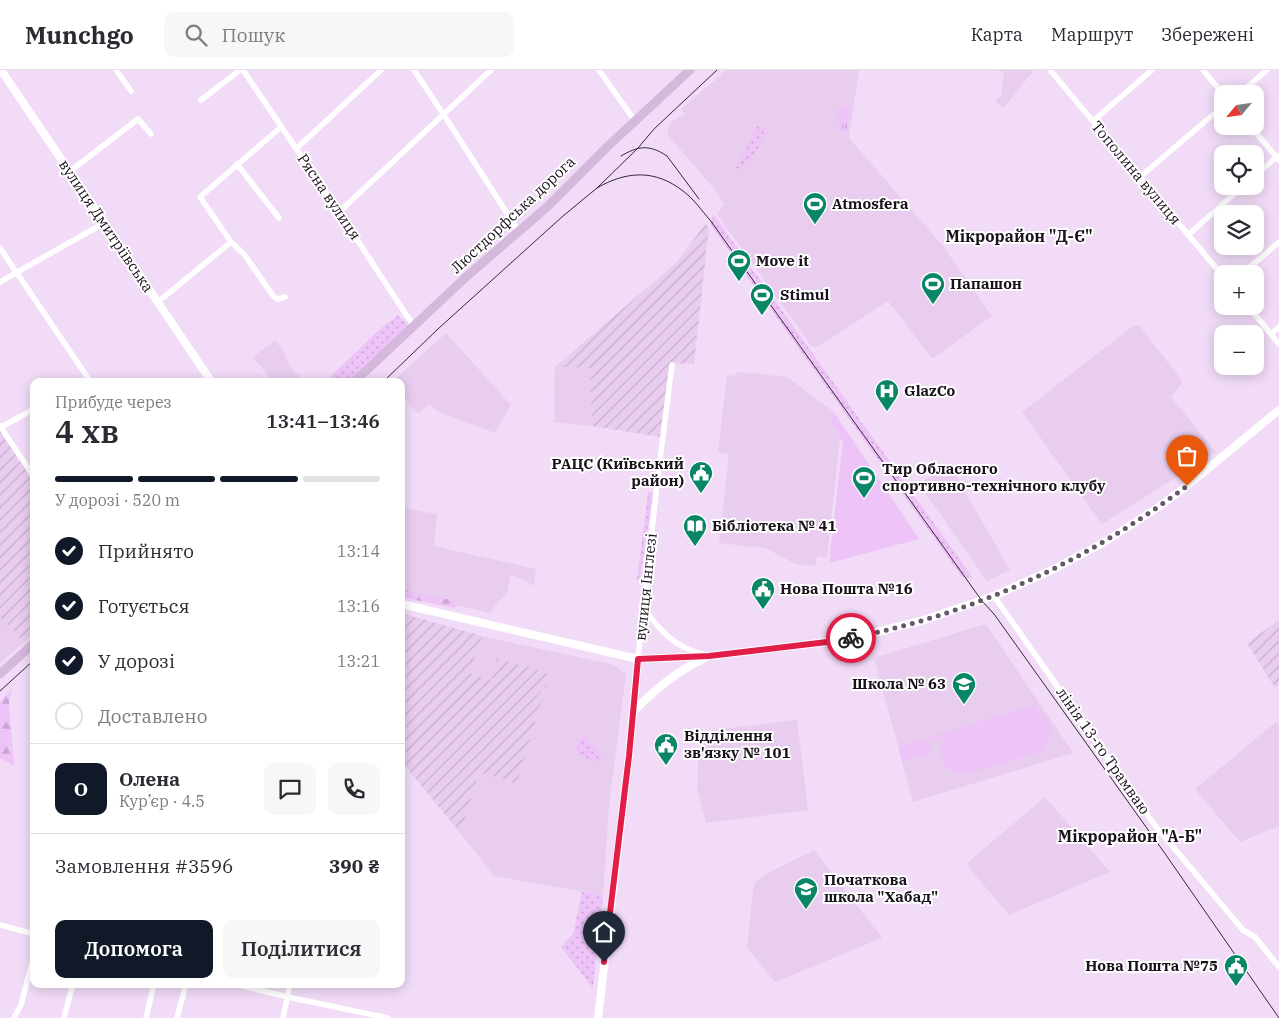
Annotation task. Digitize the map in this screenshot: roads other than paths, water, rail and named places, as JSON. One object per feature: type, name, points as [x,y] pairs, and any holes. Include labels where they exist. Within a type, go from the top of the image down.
[{"type":"main road","name":"вулиця Дмитріївська","points":[[1,70],[209,378]]},
{"type":"main road","name":"Люстдорфська дорога","points":[[358,378],[466,277],[547,207],[634,121],[690,70]]},
{"type":"main road","points":[[405,605],[638,659],[709,656],[827,642],[877,632],[924,620],[994,596],[1052,570],[1103,543],[1158,508],[1279,410]]},
{"type":"main road","points":[[0,674],[30,647]]},
{"type":"main road","points":[[633,712],[665,682],[680,671],[709,656]]},
{"type":"main road","name":"вулиця Інглезі","points":[[598,1018],[638,659]]},
{"type":"street","points":[[116,70],[131,91]]},
{"type":"street","points":[[201,100],[242,70]]},
{"type":"street","name":"Рясна вулиця","points":[[242,70],[339,212],[406,316],[414,325]]},
{"type":"street","points":[[296,149],[381,70]]},
{"type":"street","points":[[414,70],[519,232]]},
{"type":"street","points":[[339,212],[491,70]]},
{"type":"street","points":[[599,70],[634,121]]},
{"type":"street","name":"Тополина вулиця","points":[[1050,70],[1214,266]]},
{"type":"street","points":[[1093,120],[1152,70]]},
{"type":"street","points":[[1203,70],[1215,85]]},
{"type":"street","points":[[1250,85],[1267,70]]},
{"type":"street","points":[[1140,177],[1214,114]]},
{"type":"street","points":[[69,172],[138,119],[151,134]]},
{"type":"street","points":[[281,127],[200,197],[230,242],[244,254],[274,297],[285,297]]},
{"type":"street","points":[[1258,135],[1278,157],[1264,169]]},
{"type":"street","points":[[237,164],[279,218]]},
{"type":"street","points":[[1188,235],[1233,195]]},
{"type":"street","points":[[0,282],[104,223]]},
{"type":"street","points":[[158,302],[230,242]]},
{"type":"street","points":[[1252,265],[1279,242]]},
{"type":"street","points":[[0,248],[86,378]]},
{"type":"street","points":[[1255,315],[1279,344]]},
{"type":"street","points":[[1271,334],[1279,327]]},
{"type":"street","name":"вулиця Інглезі","points":[[638,659],[672,365]]},
{"type":"street","points":[[30,411],[0,426],[30,471]]},
{"type":"street","name":"лінія 13-го Трамваю","points":[[994,596],[1153,823],[1243,930],[1254,937],[1279,966]]},
{"type":"street","points":[[644,608],[666,636],[694,652],[709,656]]},
{"type":"street","points":[[0,925],[30,933]]},
{"type":"street","points":[[14,1018],[21,1005],[30,970]]},
{"type":"street","points":[[64,1018],[72,988]]},
{"type":"street","points":[[146,1018],[153,988]]},
{"type":"street","points":[[177,1018],[185,988]]},
{"type":"street","points":[[251,988],[388,1018]]},
{"type":"street","points":[[283,1018],[289,988]]},
{"type":"tram line","points":[[387,378],[439,328],[563,216],[597,188],[638,148],[654,129],[717,70]]},
{"type":"tram line","points":[[621,156],[638,148],[649,148],[661,152],[667,156],[699,199]]},
{"type":"tram line","points":[[597,188],[608,182],[630,176],[651,176],[662,179],[687,194],[710,220],[1166,855],[1279,1018]]},
{"type":"tram line","points":[[0,691],[30,664]]},
{"type":"place","name":"Atmosfera","points":[[815,225]]},
{"type":"place","name":"Move it","points":[[739,282]]},
{"type":"place","name":"Папашон","points":[[933,305]]},
{"type":"place","name":"Stimul","points":[[762,316]]},
{"type":"place","name":"GlazCo","points":[[887,412]]},
{"type":"place","name":"РАЦС (Київський район)","points":[[701,494]]},
{"type":"place","name":"Тир Обласного спортивно-технічного клубу","points":[[864,499]]},
{"type":"place","name":"Бібліотека № 41","points":[[695,547]]},
{"type":"place","name":"Нова Пошта №16","points":[[763,610]]},
{"type":"place","name":"Школа № 63","points":[[964,705]]},
{"type":"place","name":"Відділення зв'язку № 101","points":[[666,766]]},
{"type":"place","name":"Початкова школа \"Хабад\"","points":[[806,910]]},
{"type":"place","name":"Нова Пошта №75","points":[[1236,987]]},
{"type":"district","name":"Мікрорайон \"Д-Є\"","points":[[1019,236]]},
{"type":"district","name":"Мікрорайон \"А-Б\"","points":[[1130,836]]}]
